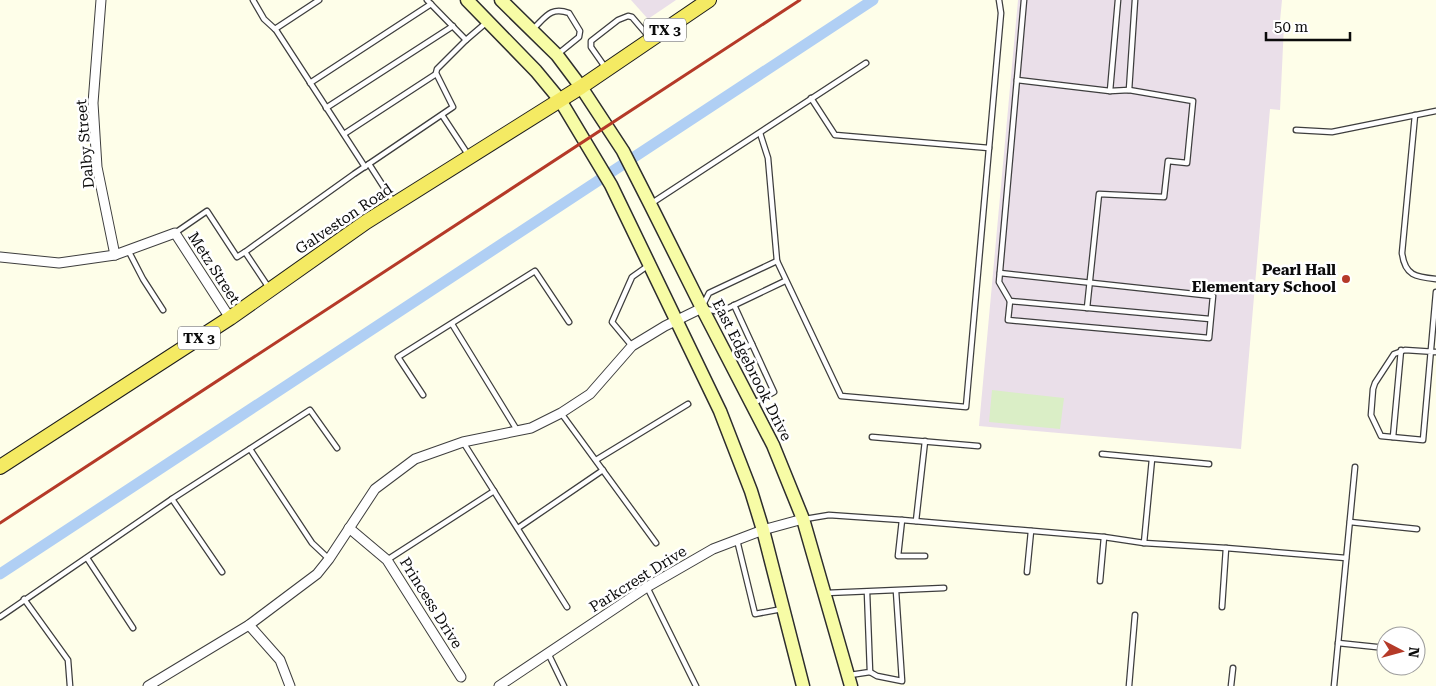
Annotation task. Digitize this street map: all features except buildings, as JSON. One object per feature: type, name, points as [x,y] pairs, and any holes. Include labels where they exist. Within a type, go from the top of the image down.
[{"type":"main road","points":[[466,0],[536,71],[560,100],[611,185],[650,264],[720,411],[751,491],[763,530],[803,686]]},
{"type":"main road","points":[[501,0],[557,55]]},
{"type":"main road","name":"Galveston Road","points":[[0,467],[230,318],[395,204],[560,100],[709,0]]},
{"type":"main road","name":"East Edgebrook Drive","points":[[557,55],[581,86],[623,151],[772,445],[803,519],[850,680]]},
{"type":"street","name":"Dalby Street","points":[[101,0],[93,103],[97,167],[115,255]]},
{"type":"street","name":"Metz Street","points":[[0,257],[59,263],[115,255],[175,233],[230,318]]},
{"type":"street","points":[[148,686],[249,625],[317,574],[329,560],[375,489],[415,459],[463,442],[531,428],[561,414],[590,394],[632,346],[676,320],[702,308]]},
{"type":"street","name":"Parkcrest Drive","points":[[499,686],[647,588],[713,548],[763,530],[803,519]]},
{"type":"street","name":"Princess Drive","points":[[350,528],[387,560],[462,677]]},
{"type":"street","points":[[249,625],[280,660],[290,686]]},
{"type":"lane","points":[[253,0],[264,19],[275,29],[344,134],[395,204]]},
{"type":"lane","points":[[275,29],[319,0]]},
{"type":"lane","points":[[427,0],[466,40]]},
{"type":"lane","points":[[760,134],[768,158],[777,261],[841,396],[966,407],[1001,12],[999,0]]},
{"type":"lane","points":[[1000,273],[1213,296],[1209,338],[1008,320],[1010,301],[999,282],[1024,0]]},
{"type":"lane","points":[[1110,91],[1118,0]]},
{"type":"lane","points":[[1128,90],[1135,0]]},
{"type":"lane","points":[[310,83],[431,4]]},
{"type":"lane","points":[[532,30],[551,12],[558,10],[569,13],[580,31],[579,37],[557,55]]},
{"type":"lane","points":[[591,41],[618,20],[628,16],[632,17],[651,39]]},
{"type":"lane","points":[[344,134],[436,74],[437,69],[488,21]]},
{"type":"lane","points":[[326,108],[453,26]]},
{"type":"lane","points":[[579,37],[591,41]]},
{"type":"lane","points":[[591,41],[591,47],[607,69]]},
{"type":"lane","points":[[650,204],[760,134],[811,98],[866,63]]},
{"type":"lane","points":[[175,233],[207,211],[237,258],[453,108],[436,74]]},
{"type":"lane","points":[[1016,80],[1110,91],[1128,90],[1193,101],[1187,163],[1168,161],[1164,197],[1100,194],[1088,308]]},
{"type":"lane","points":[[811,98],[835,135],[989,148]]},
{"type":"lane","points":[[1296,130],[1332,132],[1436,111]]},
{"type":"lane","points":[[442,115],[469,157]]},
{"type":"lane","points":[[1415,115],[1402,253],[1403,262],[1411,274],[1420,278],[1436,279]]},
{"type":"lane","points":[[128,250],[143,279],[164,310]]},
{"type":"lane","points":[[245,252],[270,290]]},
{"type":"lane","points":[[777,261],[709,293],[702,308],[720,312],[785,281]]},
{"type":"lane","points":[[632,346],[612,322],[632,277],[650,264]]},
{"type":"lane","points":[[423,395],[398,357],[535,271],[569,322]]},
{"type":"lane","points":[[1433,352],[1401,350],[1394,354],[1375,383],[1371,415],[1381,436],[1423,440],[1433,352],[1436,292]]},
{"type":"lane","points":[[1010,301],[1210,318]]},
{"type":"lane","points":[[734,305],[774,392],[752,404]]},
{"type":"lane","points":[[452,324],[518,432]]},
{"type":"lane","points":[[728,358],[752,344]]},
{"type":"lane","points":[[1393,437],[1401,350]]},
{"type":"lane","points":[[596,460],[688,404]]},
{"type":"lane","points":[[0,617],[172,499],[310,410],[337,448]]},
{"type":"lane","points":[[561,414],[656,542]]},
{"type":"lane","points":[[872,437],[978,446]]},
{"type":"lane","points":[[916,521],[925,441]]},
{"type":"lane","points":[[463,442],[567,607]]},
{"type":"lane","points":[[250,449],[312,543],[329,560]]},
{"type":"lane","points":[[1102,454],[1209,464]]},
{"type":"lane","points":[[1144,543],[1152,459]]},
{"type":"lane","points":[[1334,686],[1356,467]]},
{"type":"lane","points":[[518,528],[603,470]]},
{"type":"lane","points":[[387,560],[494,490]]},
{"type":"lane","points":[[172,499],[222,572]]},
{"type":"lane","points":[[803,519],[829,515],[916,521],[1104,537],[1144,543],[1346,558]]},
{"type":"lane","points":[[902,520],[898,556],[925,556]]},
{"type":"lane","points":[[1350,522],[1418,529]]},
{"type":"lane","points":[[1027,572],[1031,531]]},
{"type":"lane","points":[[1100,581],[1104,537]]},
{"type":"lane","points":[[737,540],[755,614],[783,608]]},
{"type":"lane","points":[[1222,607],[1226,548]]},
{"type":"lane","points":[[87,558],[133,628]]},
{"type":"lane","points":[[647,588],[696,686]]},
{"type":"lane","points":[[825,593],[944,588]]},
{"type":"lane","points":[[870,672],[877,676],[902,680],[896,590]]},
{"type":"lane","points":[[867,592],[870,672]]},
{"type":"lane","points":[[24,600],[68,660],[70,686]]},
{"type":"lane","points":[[1128,686],[1135,616]]},
{"type":"lane","points":[[1338,643],[1376,647]]},
{"type":"lane","points":[[548,653],[564,686]]},
{"type":"lane","points":[[1231,686],[1233,668]]},
{"type":"lane","points":[[850,680],[870,672]]},
{"type":"shaded area","points":[[631,0],[676,0],[648,19]]},
{"type":"shaded area","points":[[1018,0],[1282,0],[1280,21],[1284,25],[1280,110],[1270,109],[1241,449],[979,426]]},
{"type":"green space","points":[[992,390],[1064,398],[1060,429],[989,422]]},
{"type":"waterway","points":[[0,574],[873,0]]},
{"type":"railway","points":[[0,523],[800,0]]},
{"type":"place","name":"Pearl Hall Elementary School","points":[[1346,279]]}]
